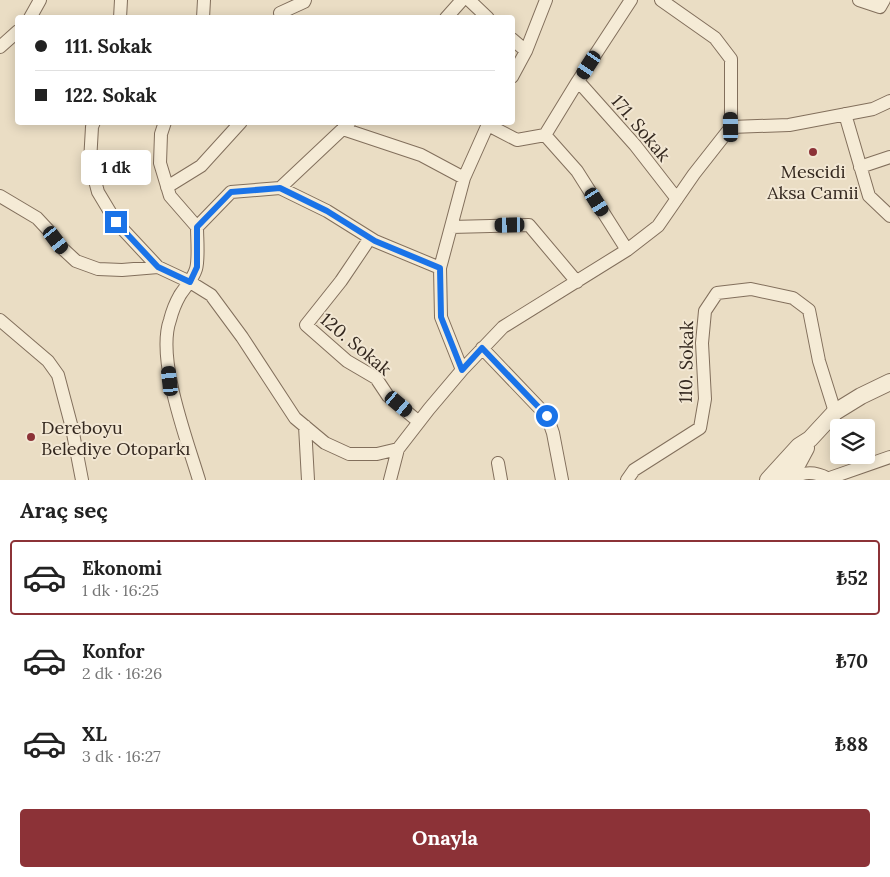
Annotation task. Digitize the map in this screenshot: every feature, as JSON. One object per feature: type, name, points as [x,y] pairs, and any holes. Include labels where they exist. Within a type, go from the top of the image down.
[{"type":"street","points":[[32,15],[40,0]]},
{"type":"street","points":[[120,15],[122,0]]},
{"type":"street","points":[[203,15],[204,0]]},
{"type":"street","points":[[280,10],[305,0]]},
{"type":"street","points":[[449,15],[462,0]]},
{"type":"street","points":[[468,0],[485,15]]},
{"type":"street","points":[[515,71],[526,51],[546,0]]},
{"type":"street","points":[[491,125],[517,140],[545,135],[631,0]]},
{"type":"street","points":[[390,480],[398,449],[482,348],[503,327],[628,250],[658,226],[694,174],[731,127],[731,59],[715,38],[661,0]]},
{"type":"street","points":[[859,0],[880,7],[884,0]]},
{"type":"street","points":[[0,47],[15,33]]},
{"type":"street","points":[[515,42],[526,51]]},
{"type":"street","name":"171. Sokak","points":[[578,81],[635,145],[677,199]]},
{"type":"street","points":[[731,127],[789,125],[873,109],[890,101]]},
{"type":"street","points":[[845,114],[869,196],[890,216]]},
{"type":"street","points":[[93,125],[90,162],[98,192],[116,222],[158,267],[190,282],[211,295],[242,337],[295,418],[325,443],[349,454],[377,454],[398,449]]},
{"type":"street","points":[[164,125],[160,163],[167,187],[170,196],[197,227],[197,267],[190,282],[180,296],[169,321],[166,344],[170,381],[200,480]]},
{"type":"street","points":[[167,187],[201,166],[237,125]]},
{"type":"street","points":[[280,188],[346,125],[421,155],[464,178]]},
{"type":"street","points":[[462,370],[441,317],[440,268],[464,178],[489,125]]},
{"type":"street","points":[[545,135],[577,171],[628,250]]},
{"type":"street","points":[[860,167],[890,157]]},
{"type":"street","points":[[197,227],[231,192],[280,188],[327,211],[370,238],[440,268]]},
{"type":"street","points":[[0,196],[37,218],[63,249],[76,261],[98,269],[122,270],[158,267]]},
{"type":"street","points":[[451,226],[529,225],[577,282]]},
{"type":"street","name":"120. Sokak","points":[[370,238],[342,281],[306,325],[347,361],[376,378],[388,396],[419,422]]},
{"type":"street","name":"110. Sokak","points":[[628,480],[634,470],[700,428],[705,399],[702,343],[705,311],[717,293],[752,289],[793,298],[809,310],[819,361],[835,412]]},
{"type":"street","points":[[0,320],[48,361],[58,375],[72,428],[82,480]]},
{"type":"street","points":[[482,348],[547,416],[554,433],[562,480]]},
{"type":"street","points":[[780,478],[799,446],[810,439],[835,412],[861,396],[890,382]]},
{"type":"street","points":[[305,426],[308,480]]},
{"type":"street","points":[[780,478],[816,472],[825,479],[890,457]]},
{"type":"street","points":[[498,463],[501,480]]},
{"type":"place","name":"Mescidi Aksa Camii","points":[[813,152]]},
{"type":"place","name":"Dereboyu Belediye Otoparkı","points":[[31,437]]},
{"type":"route","points":[[116,222],[158,267],[190,282],[197,267],[197,227],[231,192],[280,188],[327,211],[375,241],[440,268],[441,317],[462,370],[482,348],[547,416]]}]
